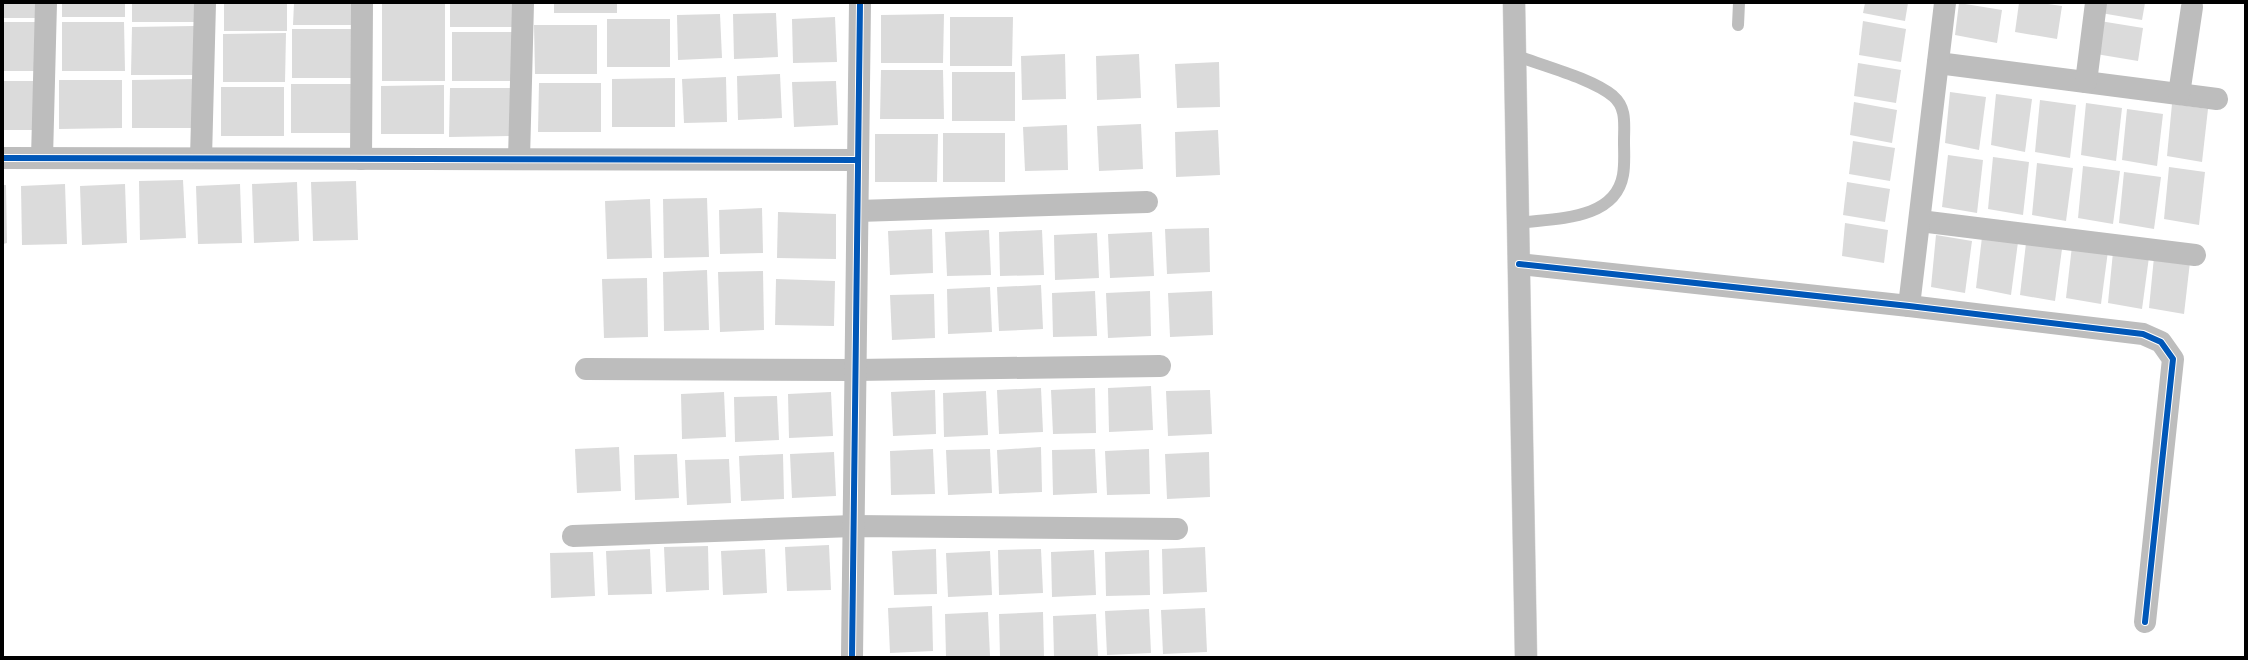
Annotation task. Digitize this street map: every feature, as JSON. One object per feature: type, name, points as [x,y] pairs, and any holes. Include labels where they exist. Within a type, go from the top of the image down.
[{"type":"street","points":[[42,158],[46,3]]},
{"type":"street","points":[[201,158],[205,3]]},
{"type":"street","points":[[361,159],[362,3]]},
{"type":"street","points":[[519,159],[523,3]]},
{"type":"street","points":[[852,657],[860,3]]},
{"type":"street","points":[[1514,3],[1526,657]]},
{"type":"street","points":[[1909,306],[1945,3]]},
{"type":"street","points":[[2086,82],[2096,3]]},
{"type":"street","points":[[2178,94],[2192,7]]},
{"type":"street","points":[[1938,63],[2217,99]]},
{"type":"street","points":[[3,158],[858,160]]},
{"type":"street","points":[[858,210],[1147,202]]},
{"type":"street","points":[[1920,221],[2195,255]]},
{"type":"street","points":[[1519,264],[1909,306],[2143,334],[2161,342],[2173,359],[2145,622]]},
{"type":"street","points":[[586,369],[855,370],[1160,366]]},
{"type":"street","points":[[573,536],[853,526],[1177,529]]},
{"type":"lane","points":[[1738,25],[1739,3]]},
{"type":"lane","points":[[1515,55],[1597,86],[1614,97],[1624,111],[1623,175],[1616,192],[1601,206],[1584,215],[1518,222]]},
{"type":"building","points":[[3,3],[40,3],[40,18],[3,18]]},
{"type":"building","points":[[62,3],[125,3],[125,17],[62,17]]},
{"type":"building","points":[[132,3],[195,3],[194,22],[132,22]]},
{"type":"building","points":[[224,3],[287,3],[287,31],[224,31]]},
{"type":"building","points":[[294,3],[356,3],[356,25],[293,25]]},
{"type":"building","points":[[382,3],[445,3],[445,81],[382,81]]},
{"type":"building","points":[[450,3],[513,3],[512,27],[450,27]]},
{"type":"building","points":[[554,3],[617,3],[617,13],[554,13]]},
{"type":"building","points":[[1865,3],[1908,3],[1905,21],[1863,13]]},
{"type":"building","points":[[1959,3],[2002,10],[1997,43],[1955,35]]},
{"type":"building","points":[[2019,3],[2041,3],[2062,6],[2057,39],[2015,32]]},
{"type":"building","points":[[2102,3],[2145,3],[2142,20],[2101,13]]},
{"type":"building","points":[[776,13],[778,57],[734,59],[733,14]]},
{"type":"building","points":[[720,14],[722,58],[678,60],[677,15]]},
{"type":"building","points":[[944,14],[943,63],[881,63],[881,15]]},
{"type":"building","points":[[835,17],[837,62],[793,63],[792,19]]},
{"type":"building","points":[[950,17],[1013,17],[1012,66],[950,66]]},
{"type":"building","points":[[607,19],[670,19],[670,67],[607,67]]},
{"type":"building","points":[[1863,21],[1906,29],[1901,62],[1859,55]]},
{"type":"building","points":[[2100,21],[2143,28],[2138,61],[2096,54]]},
{"type":"building","points":[[3,22],[38,22],[39,71],[3,71]]},
{"type":"building","points":[[62,22],[124,22],[125,71],[62,71]]},
{"type":"building","points":[[534,25],[597,25],[597,74],[535,74]]},
{"type":"building","points":[[194,26],[194,75],[131,75],[132,27]]},
{"type":"building","points":[[292,29],[355,29],[355,78],[292,78]]},
{"type":"building","points":[[452,32],[515,32],[515,81],[452,81]]},
{"type":"building","points":[[286,33],[285,82],[223,82],[223,34]]},
{"type":"building","points":[[1065,54],[1066,99],[1022,100],[1021,56]]},
{"type":"building","points":[[1139,54],[1141,98],[1097,100],[1096,56]]},
{"type":"building","points":[[1219,62],[1220,107],[1177,108],[1175,64]]},
{"type":"building","points":[[1858,63],[1901,70],[1896,103],[1854,96]]},
{"type":"building","points":[[881,70],[943,70],[944,119],[880,119]]},
{"type":"building","points":[[952,72],[1015,72],[1015,121],[952,121]]},
{"type":"building","points":[[780,74],[782,118],[738,120],[737,76]]},
{"type":"building","points":[[726,77],[727,122],[684,123],[682,79]]},
{"type":"building","points":[[675,78],[675,127],[612,127],[612,79]]},
{"type":"building","points":[[194,79],[194,128],[132,128],[132,80]]},
{"type":"building","points":[[59,80],[122,80],[122,128],[59,129]]},
{"type":"building","points":[[3,81],[39,81],[39,130],[3,130]]},
{"type":"building","points":[[836,81],[838,125],[794,127],[792,82]]},
{"type":"building","points":[[539,83],[601,83],[601,132],[538,132]]},
{"type":"building","points":[[291,84],[354,84],[354,133],[291,133]]},
{"type":"building","points":[[444,85],[444,134],[381,134],[381,86]]},
{"type":"building","points":[[221,87],[284,87],[284,136],[221,136]]},
{"type":"building","points":[[450,88],[512,88],[512,136],[449,137]]},
{"type":"building","points":[[1950,92],[1986,97],[1979,150],[1945,143]]},
{"type":"building","points":[[1996,94],[2032,99],[2025,152],[1991,145]]},
{"type":"building","points":[[2040,100],[2076,105],[2070,158],[2035,152]]},
{"type":"building","points":[[1854,102],[1897,110],[1892,143],[1850,135]]},
{"type":"building","points":[[2086,103],[2122,108],[2116,161],[2081,155]]},
{"type":"building","points":[[2172,104],[2208,109],[2202,162],[2167,156]]},
{"type":"building","points":[[2127,109],[2163,114],[2157,166],[2122,160]]},
{"type":"building","points":[[1141,124],[1143,169],[1099,171],[1097,126]]},
{"type":"building","points":[[1067,125],[1068,170],[1025,171],[1023,127]]},
{"type":"building","points":[[1218,130],[1220,175],[1176,177],[1175,132]]},
{"type":"building","points":[[943,133],[1005,133],[1005,182],[943,182]]},
{"type":"building","points":[[875,134],[938,134],[937,182],[875,182]]},
{"type":"building","points":[[1853,141],[1895,148],[1890,181],[1849,174]]},
{"type":"building","points":[[1948,155],[1983,160],[1977,213],[1942,207]]},
{"type":"building","points":[[1993,157],[2029,162],[2023,215],[1988,209]]},
{"type":"building","points":[[2037,163],[2073,168],[2066,221],[2032,215]]},
{"type":"building","points":[[2083,166],[2120,171],[2113,224],[2078,218]]},
{"type":"building","points":[[2169,167],[2205,172],[2199,225],[2164,219]]},
{"type":"building","points":[[2124,172],[2161,177],[2154,229],[2119,223]]},
{"type":"building","points":[[183,180],[186,238],[140,240],[139,181]]},
{"type":"building","points":[[356,181],[358,240],[313,241],[311,182]]},
{"type":"building","points":[[297,182],[299,241],[254,243],[252,184]]},
{"type":"building","points":[[1847,182],[1890,189],[1885,222],[1843,215]]},
{"type":"building","points":[[65,184],[67,244],[22,245],[21,186]]},
{"type":"building","points":[[125,184],[127,243],[82,245],[80,186]]},
{"type":"building","points":[[240,184],[242,243],[198,244],[196,186]]},
{"type":"building","points":[[3,185],[6,185],[7,243],[3,244]]},
{"type":"building","points":[[707,198],[709,257],[664,258],[663,199]]},
{"type":"building","points":[[650,199],[652,258],[607,259],[605,201]]},
{"type":"building","points":[[762,208],[763,253],[720,254],[719,210]]},
{"type":"building","points":[[778,212],[836,214],[836,259],[777,258]]},
{"type":"building","points":[[1845,223],[1888,230],[1884,263],[1842,256]]},
{"type":"building","points":[[1209,228],[1210,272],[1167,274],[1165,229]]},
{"type":"building","points":[[932,229],[933,273],[890,275],[888,231]]},
{"type":"building","points":[[989,230],[991,275],[947,276],[945,232]]},
{"type":"building","points":[[1042,230],[1044,275],[1000,276],[999,232]]},
{"type":"building","points":[[1152,232],[1154,276],[1110,278],[1108,234]]},
{"type":"building","points":[[1097,233],[1099,278],[1055,280],[1054,235]]},
{"type":"building","points":[[1936,235],[1972,241],[1965,293],[1931,287]]},
{"type":"building","points":[[1982,237],[2018,242],[2011,295],[1976,288]]},
{"type":"building","points":[[2026,243],[2062,249],[2055,301],[2020,295]]},
{"type":"building","points":[[2072,246],[2108,251],[2101,304],[2066,298]]},
{"type":"building","points":[[2113,252],[2149,257],[2142,309],[2108,303]]},
{"type":"building","points":[[2154,257],[2190,262],[2184,314],[2149,308]]},
{"type":"building","points":[[707,270],[709,330],[664,331],[663,272]]},
{"type":"building","points":[[763,271],[764,330],[720,332],[718,272]]},
{"type":"building","points":[[647,278],[648,337],[604,338],[602,279]]},
{"type":"building","points":[[776,279],[835,281],[834,326],[775,325]]},
{"type":"building","points":[[1041,285],[1043,329],[999,331],[997,287]]},
{"type":"building","points":[[990,287],[992,332],[948,334],[947,289]]},
{"type":"building","points":[[1095,291],[1097,336],[1053,337],[1052,293]]},
{"type":"building","points":[[1150,291],[1151,336],[1108,338],[1106,293]]},
{"type":"building","points":[[1212,291],[1213,335],[1170,337],[1168,293]]},
{"type":"building","points":[[934,294],[935,338],[892,340],[890,295]]},
{"type":"building","points":[[1151,386],[1153,430],[1109,432],[1108,388]]},
{"type":"building","points":[[1041,388],[1043,432],[999,434],[997,390]]},
{"type":"building","points":[[1095,388],[1096,433],[1053,434],[1051,390]]},
{"type":"building","points":[[935,390],[936,434],[893,436],[891,392]]},
{"type":"building","points":[[1210,390],[1212,434],[1168,436],[1166,391]]},
{"type":"building","points":[[986,391],[988,435],[944,437],[943,393]]},
{"type":"building","points":[[724,392],[726,437],[682,439],[681,394]]},
{"type":"building","points":[[831,392],[833,436],[789,438],[788,394]]},
{"type":"building","points":[[777,396],[779,440],[735,442],[734,397]]},
{"type":"building","points":[[619,447],[621,491],[577,493],[575,449]]},
{"type":"building","points":[[1041,447],[1042,492],[999,494],[997,450]]},
{"type":"building","points":[[933,449],[935,494],[891,495],[890,451]]},
{"type":"building","points":[[990,449],[992,493],[948,495],[946,450]]},
{"type":"building","points":[[1095,449],[1097,493],[1053,495],[1052,450]]},
{"type":"building","points":[[1149,449],[1150,494],[1107,495],[1105,451]]},
{"type":"building","points":[[834,452],[836,496],[792,498],[790,454]]},
{"type":"building","points":[[1209,452],[1210,497],[1167,499],[1165,454]]},
{"type":"building","points":[[677,454],[679,498],[635,500],[634,455]]},
{"type":"building","points":[[783,454],[784,499],[741,501],[739,456]]},
{"type":"building","points":[[729,459],[731,503],[687,505],[685,460]]},
{"type":"building","points":[[829,545],[831,590],[787,591],[785,547]]},
{"type":"building","points":[[708,546],[709,590],[666,592],[664,547]]},
{"type":"building","points":[[1205,547],[1207,592],[1163,594],[1162,549]]},
{"type":"building","points":[[650,549],[652,594],[608,595],[606,551]]},
{"type":"building","points":[[765,549],[767,593],[723,595],[721,551]]},
{"type":"building","points":[[936,549],[937,594],[894,595],[892,551]]},
{"type":"building","points":[[1041,549],[1043,593],[999,595],[998,550]]},
{"type":"building","points":[[1094,550],[1096,595],[1052,597],[1051,552]]},
{"type":"building","points":[[1149,550],[1150,595],[1106,596],[1105,552]]},
{"type":"building","points":[[990,551],[992,595],[948,597],[946,553]]},
{"type":"building","points":[[593,552],[595,596],[551,598],[550,553]]},
{"type":"building","points":[[932,606],[933,651],[890,653],[888,608]]},
{"type":"building","points":[[1205,608],[1207,652],[1163,654],[1161,610]]},
{"type":"building","points":[[1149,609],[1151,653],[1107,655],[1105,611]]},
{"type":"building","points":[[988,612],[990,656],[946,657],[945,614]]},
{"type":"building","points":[[1043,612],[1044,657],[1000,657],[999,614]]},
{"type":"building","points":[[1096,614],[1098,657],[1054,657],[1053,616]]},
{"type":"cycle path","points":[[852,657],[860,3]]},
{"type":"cycle path","points":[[3,158],[858,160]]},
{"type":"cycle path","points":[[1519,264],[1909,306],[2143,334],[2161,342],[2173,359],[2145,622]]}]
